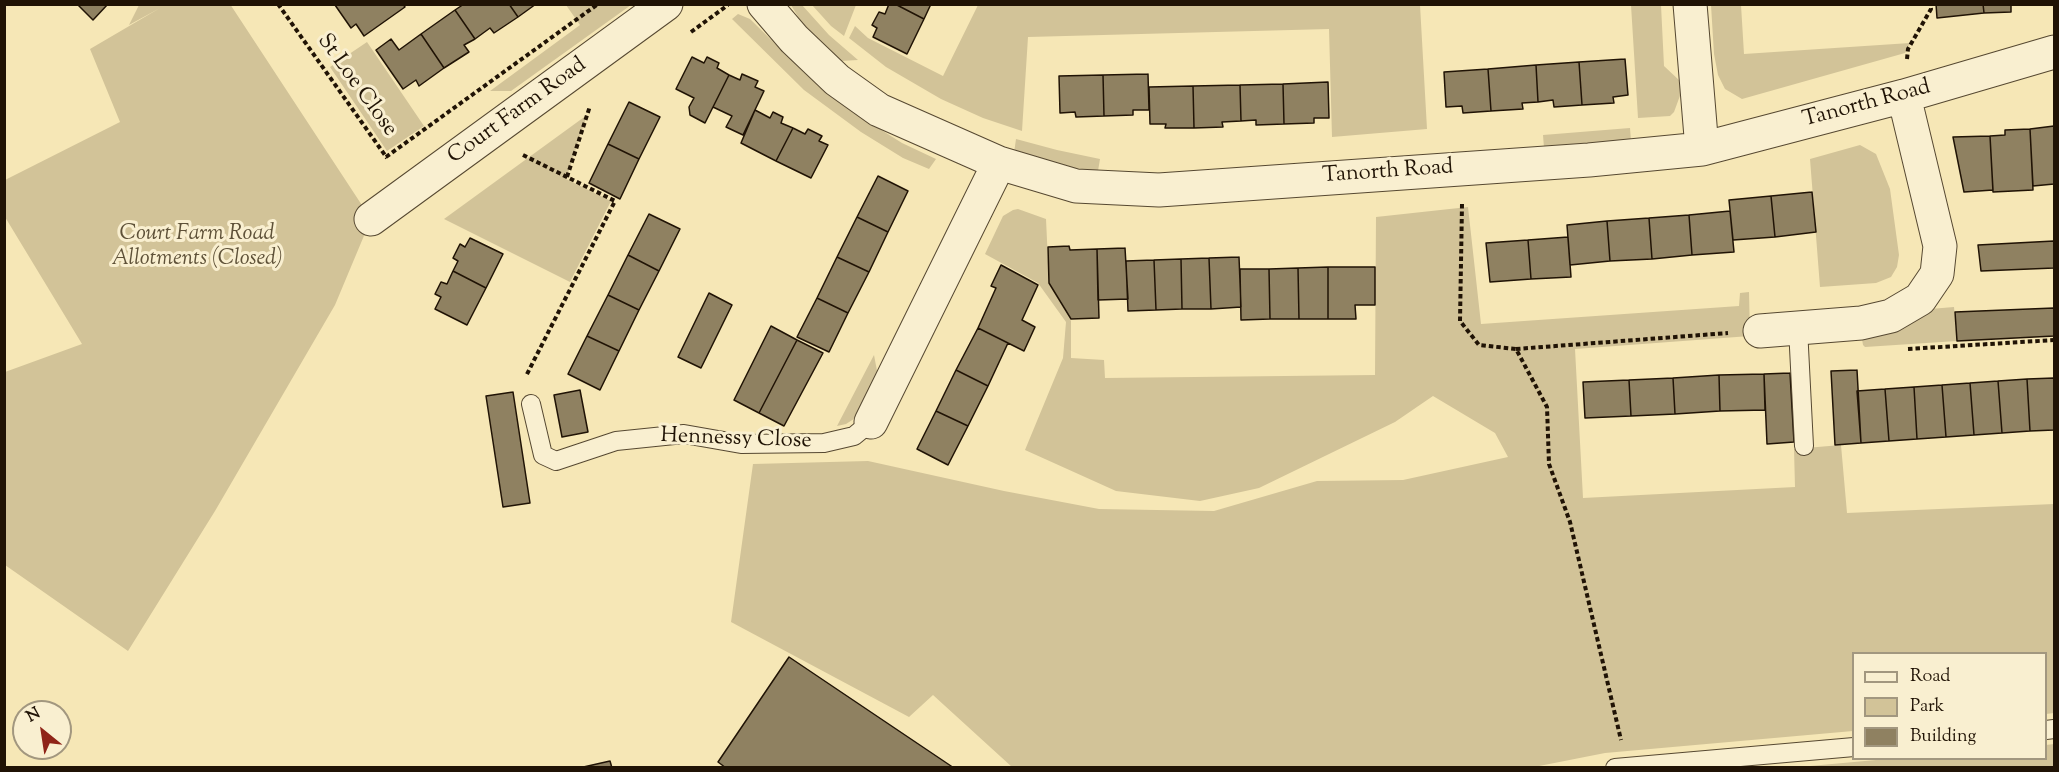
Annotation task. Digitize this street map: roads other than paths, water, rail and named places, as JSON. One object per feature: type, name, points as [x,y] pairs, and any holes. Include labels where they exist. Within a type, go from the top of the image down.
[{"type":"street","name":"Court Farm Road","points":[[371,219],[666,4]]},
{"type":"street","name":"Tanorth Road","points":[[764,4],[794,39],[837,80],[879,110],[999,163],[1076,186],[1159,190],[1462,167],[1589,160],[1702,149],[1904,96],[2055,52]]},
{"type":"street","points":[[1690,4],[1702,149]]},
{"type":"street","points":[[1760,330],[1861,323],[1891,316],[1920,299],[1937,274],[1940,246],[1904,96]]},
{"type":"street","name":"Hennessy Close","points":[[871,422],[999,163]]},
{"type":"lane","points":[[1798,328],[1804,446]]},
{"type":"lane","name":"Hennessy Close","points":[[531,404],[543,455],[556,461],[616,441],[684,434],[741,444],[824,443],[854,436],[871,422]]},
{"type":"lane","points":[[1621,767],[1852,747]]},
{"type":"park label","name":"Court Farm Road Allotments (Closed)","points":[[197,248]]}]
